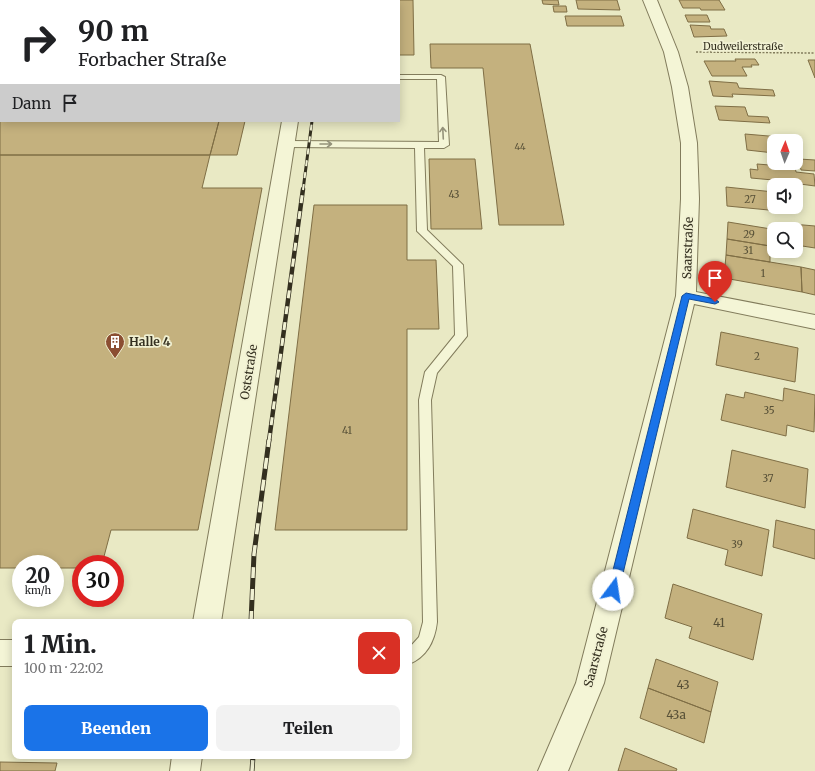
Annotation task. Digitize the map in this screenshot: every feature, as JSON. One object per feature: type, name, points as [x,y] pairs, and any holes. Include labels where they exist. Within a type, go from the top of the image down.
[{"type":"street","name":"Saarstraße","points":[[553,771],[590,683],[686,296],[690,199],[689,143],[680,87],[671,52],[650,0]]},
{"type":"street","name":"Oststraße","points":[[208,619],[290,122]]},
{"type":"street","points":[[686,296],[815,322]]},
{"type":"street","points":[[0,653],[12,653]]},
{"type":"street","points":[[185,771],[187,759]]},
{"type":"lane","points":[[287,144],[444,144],[441,77],[400,77]]},
{"type":"lane","points":[[412,655],[417,652],[428,637],[430,622],[425,400],[431,372],[461,336],[458,265],[422,231],[419,144]]},
{"type":"path","name":"Dudweilerstraße","points":[[671,52],[815,53]]},
{"type":"building","points":[[400,0],[413,0],[414,55],[400,55]]},
{"type":"building","points":[[542,0],[558,0],[559,5],[543,4]]},
{"type":"building","points":[[576,0],[617,0],[620,10],[578,9]]},
{"type":"building","points":[[679,0],[719,0],[725,10],[683,8]]},
{"type":"building","points":[[553,6],[566,6],[567,12],[554,12]]},
{"type":"building","points":[[685,15],[707,15],[710,22],[688,22]]},
{"type":"building","points":[[565,16],[621,16],[624,26],[567,26]]},
{"type":"building","points":[[690,25],[710,26],[711,29],[724,29],[727,36],[694,37]]},
{"type":"building","points":[[430,44],[530,44],[564,225],[499,225],[483,68],[431,68]]},
{"type":"building","points":[[735,59],[755,59],[759,65],[742,67],[747,76],[712,76],[704,61],[736,61]]},
{"type":"building","points":[[808,60],[815,60],[815,78]]},
{"type":"building","points":[[709,81],[737,83],[739,88],[773,90],[775,96],[732,94],[733,97],[713,96]]},
{"type":"building","points":[[715,106],[745,107],[748,116],[768,117],[770,123],[719,120]]},
{"type":"building","points":[[0,122],[219,122],[210,155],[0,155]]},
{"type":"building","points":[[219,122],[245,122],[237,155],[210,155]]},
{"type":"building","points":[[745,134],[767,136],[767,152],[747,150]]},
{"type":"building","name":"Halle 4","points":[[0,155],[210,155],[202,188],[262,188],[198,530],[111,530],[104,555],[72,555],[72,568],[64,568],[64,555],[12,555],[12,568],[0,568]]},
{"type":"building","points":[[429,159],[475,159],[482,229],[431,229]]},
{"type":"building","points":[[803,159],[815,160],[815,171],[801,170],[803,170]]},
{"type":"building","points":[[757,164],[767,165],[767,170],[796,170],[796,172],[814,174],[815,186],[803,184],[803,178],[767,178],[767,179],[751,178],[750,169],[758,170]]},
{"type":"building","points":[[726,187],[767,191],[767,210],[727,206]]},
{"type":"building","points":[[314,205],[407,205],[407,260],[436,260],[439,329],[407,329],[407,530],[275,530]]},
{"type":"building","points":[[728,222],[767,228],[767,246],[727,239]]},
{"type":"building","points":[[803,225],[815,226],[815,248],[803,246]]},
{"type":"building","points":[[727,239],[767,246],[767,258],[770,258],[770,262],[726,255]]},
{"type":"building","points":[[726,255],[801,267],[802,292],[724,278]]},
{"type":"building","points":[[801,267],[815,270],[815,295],[802,292]]},
{"type":"building","points":[[721,332],[798,348],[795,382],[716,365]]},
{"type":"building","points":[[784,388],[815,395],[814,432],[787,425],[786,436],[721,420],[726,394],[744,398],[745,392],[783,401]]},
{"type":"building","points":[[732,450],[808,469],[805,508],[726,487]]},
{"type":"building","points":[[693,509],[769,530],[762,576],[725,565],[728,550],[687,538]]},
{"type":"building","points":[[776,520],[815,530],[815,559],[773,547]]},
{"type":"building","points":[[673,584],[762,614],[753,660],[689,638],[692,627],[665,618]]},
{"type":"building","points":[[656,659],[718,682],[711,712],[648,688]]},
{"type":"building","points":[[648,688],[711,712],[704,743],[640,718]]},
{"type":"building","points":[[625,748],[677,769],[676,771],[618,771]]},
{"type":"building","points":[[0,762],[57,763],[55,771],[0,771]]},
{"type":"railway","points":[[303,190],[312,122]]},
{"type":"railway","points":[[269,441],[303,189]]},
{"type":"railway","points":[[251,619],[254,554],[269,440]]},
{"type":"railway","points":[[252,771],[253,759]]},
{"type":"place","name":"Halle 4","points":[[115,359]]},
{"type":"route","points":[[613,590],[686,296],[715,302]]}]
